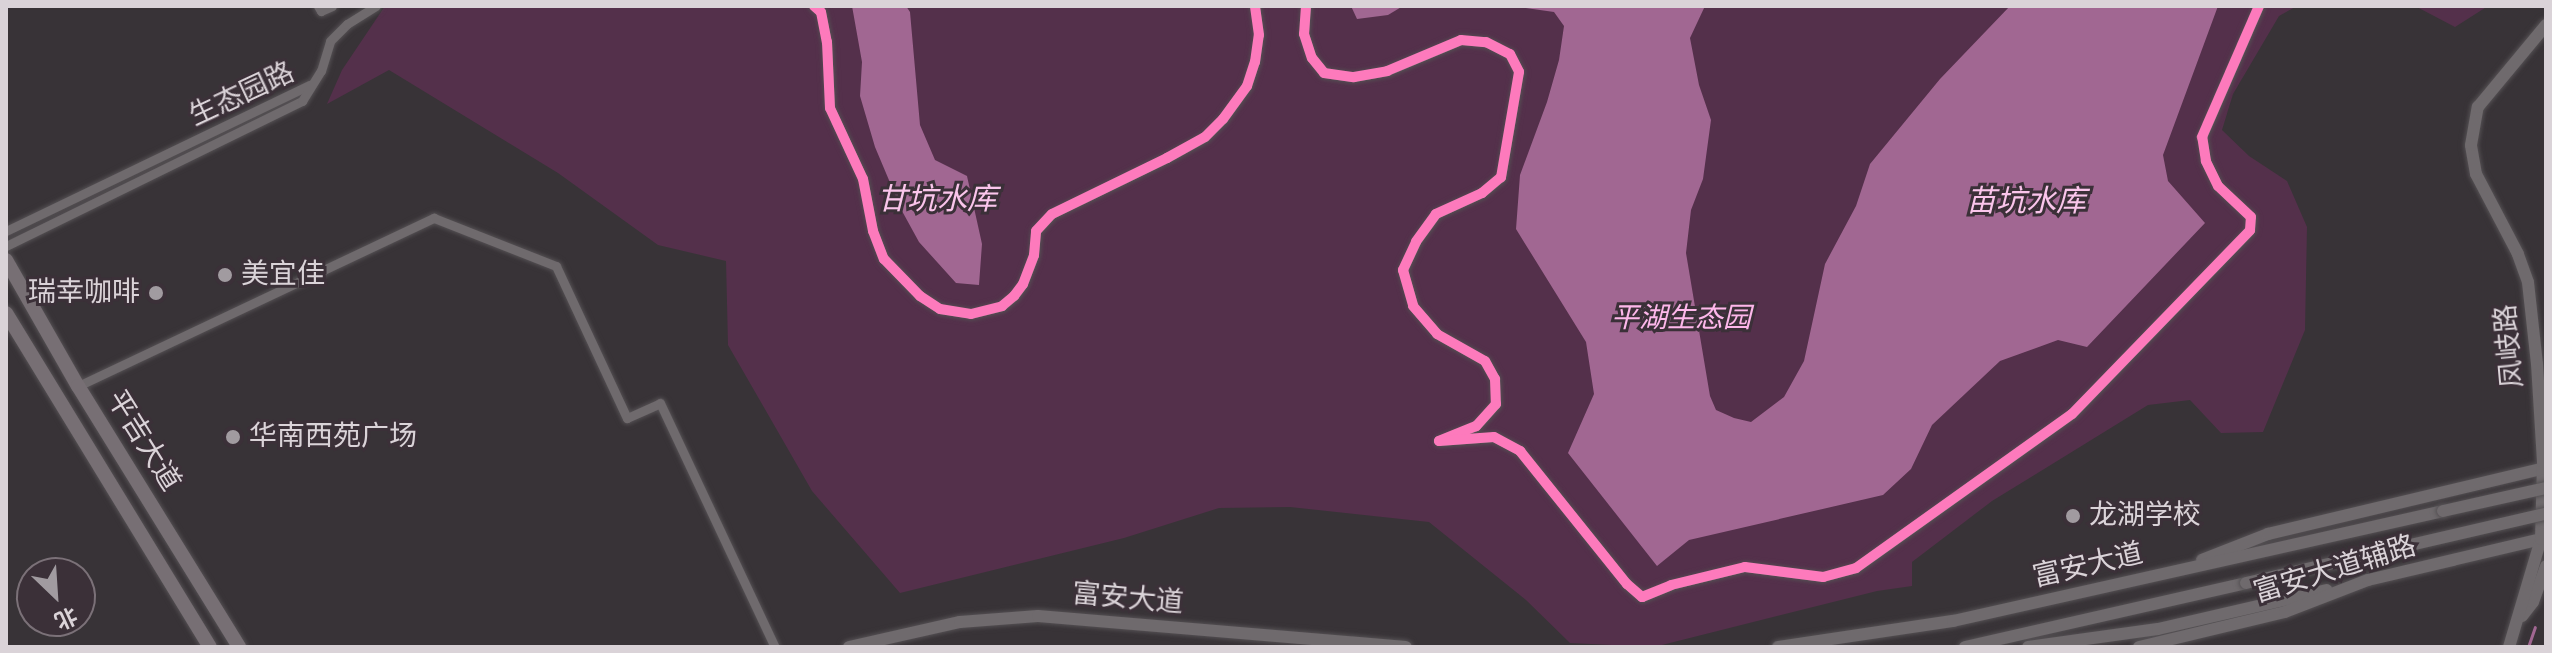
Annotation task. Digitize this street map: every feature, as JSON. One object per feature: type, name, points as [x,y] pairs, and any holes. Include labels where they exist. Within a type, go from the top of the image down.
[{"type":"main road","name":"凤岐路","points":[[2509,647],[2544,539],[2544,467],[2528,282],[2518,254],[2476,174],[2471,145],[2478,107],[2546,25]]},
{"type":"main road","name":"平吉大道","points":[[6,260],[78,386],[239,647]]},
{"type":"main road","name":"平吉大道","points":[[6,313],[210,647]]},
{"type":"main road","name":"富安大道辅路","points":[[2171,572],[2268,534],[2544,467]]},
{"type":"main road","name":"富安大道","points":[[1778,647],[1912,629],[2546,488]]},
{"type":"main road","name":"富安大道","points":[[1965,647],[2546,514]]},
{"type":"main road","name":"富安大道辅路","points":[[2139,647],[2264,618],[2368,580],[2544,539]]},
{"type":"main road","name":"凤岐路","points":[[2517,622],[2533,602],[2546,566]]},
{"type":"main road","points":[[2028,647],[2158,629],[2368,580]]},
{"type":"main road","name":"富安大道","points":[[849,647],[960,622],[1038,616],[1406,647]]},
{"type":"street","points":[[318,6],[321,11],[332,6]]},
{"type":"street","points":[[313,84],[330,41],[347,24],[376,6]]},
{"type":"street","points":[[814,6],[821,12],[827,42],[830,108],[863,179],[873,231],[884,259],[920,296],[940,309],[971,314],[1002,306],[1014,296],[1023,284],[1034,255],[1036,231],[1052,214],[1205,137],[1223,119],[1247,86],[1255,62],[1259,35],[1255,6]]},
{"type":"street","points":[[1306,6],[1304,34],[1312,58],[1324,73],[1354,77],[1387,71],[1461,40],[1486,42],[1510,54],[1519,72],[1501,177],[1482,193],[1436,214],[1416,242],[1403,270],[1413,306],[1437,334],[1485,361],[1495,379],[1496,404],[1476,426],[1439,441],[1494,437],[1520,451],[1627,584],[1642,597],[1671,585],[1745,567],[1823,577],[1856,568],[2072,414],[2250,230],[2251,217],[2227,197],[2212,174],[2206,161],[2202,137],[2259,6]]},
{"type":"street","name":"生态园路","points":[[6,231],[313,84]]},
{"type":"street","name":"生态园路","points":[[6,246],[302,101],[313,84]]},
{"type":"street","points":[[78,386],[434,218],[556,266],[627,418],[660,403],[775,647]]},
{"type":"green space","name":"平湖生态园","points":[[385,6],[2297,6],[2279,16],[2233,94],[2222,130],[2249,156],[2287,181],[2307,227],[2305,330],[2263,432],[2221,433],[2190,400],[2148,405],[1992,501],[1912,562],[1912,586],[1877,591],[1654,647],[1570,643],[1526,600],[1429,522],[1290,507],[1219,508],[1124,538],[900,593],[812,491],[728,345],[726,261],[658,245],[558,173],[389,70],[327,104],[342,70]]},
{"type":"green space","points":[[2415,6],[2488,6],[2455,27]]},
{"type":"water","name":"甘坑水库","points":[[852,6],[906,6],[910,12],[920,125],[935,160],[967,176],[982,244],[979,285],[956,283],[919,242],[902,211],[875,147],[860,96],[862,62]]},
{"type":"water","points":[[1351,6],[1403,6],[1388,15],[1357,19]]},
{"type":"water","name":"苗坑水库","points":[[1511,6],[1705,6],[1690,38],[1699,85],[1711,120],[1703,179],[1691,210],[1686,253],[1710,396],[1716,410],[1734,418],[1751,422],[1784,397],[1804,361],[1825,264],[1856,206],[1870,164],[1940,79],[2010,6],[2218,6],[2163,155],[2168,181],[2205,223],[2087,347],[2058,340],[2000,361],[1932,425],[1911,469],[1883,495],[1689,540],[1657,566],[1568,453],[1594,394],[1586,342],[1516,229],[1520,175],[1547,102],[1559,60],[1564,26],[1554,12]]},
{"type":"waterway","points":[[2528,647],[2535,627]]},
{"type":"cycle path","points":[[814,6],[821,12],[827,42],[830,108],[863,179],[873,231],[884,259],[920,296],[940,309],[971,314],[1002,306],[1014,296],[1023,284],[1034,255],[1036,231],[1052,214],[1205,137],[1223,119],[1247,86],[1255,62],[1259,35],[1255,6]]},
{"type":"cycle path","points":[[1306,6],[1304,34],[1312,58],[1324,73],[1354,77],[1387,71],[1461,40],[1486,42],[1510,54],[1519,72],[1501,177],[1482,193],[1436,214],[1416,242],[1403,270],[1413,306],[1437,334],[1485,361],[1495,379],[1496,404],[1476,426],[1439,441],[1494,437],[1520,451],[1627,584],[1642,597],[1671,585],[1745,567],[1823,577],[1856,568],[2072,414],[2250,230],[2251,217],[2218,186],[2206,161],[2202,137],[2259,6]]},
{"type":"place","name":"美宜佳","points":[[225,275]]},
{"type":"place","name":"瑞幸咖啡","points":[[156,293]]},
{"type":"place","name":"华南西苑广场","points":[[233,437]]},
{"type":"place","name":"龙湖学校","points":[[2073,516]]}]
